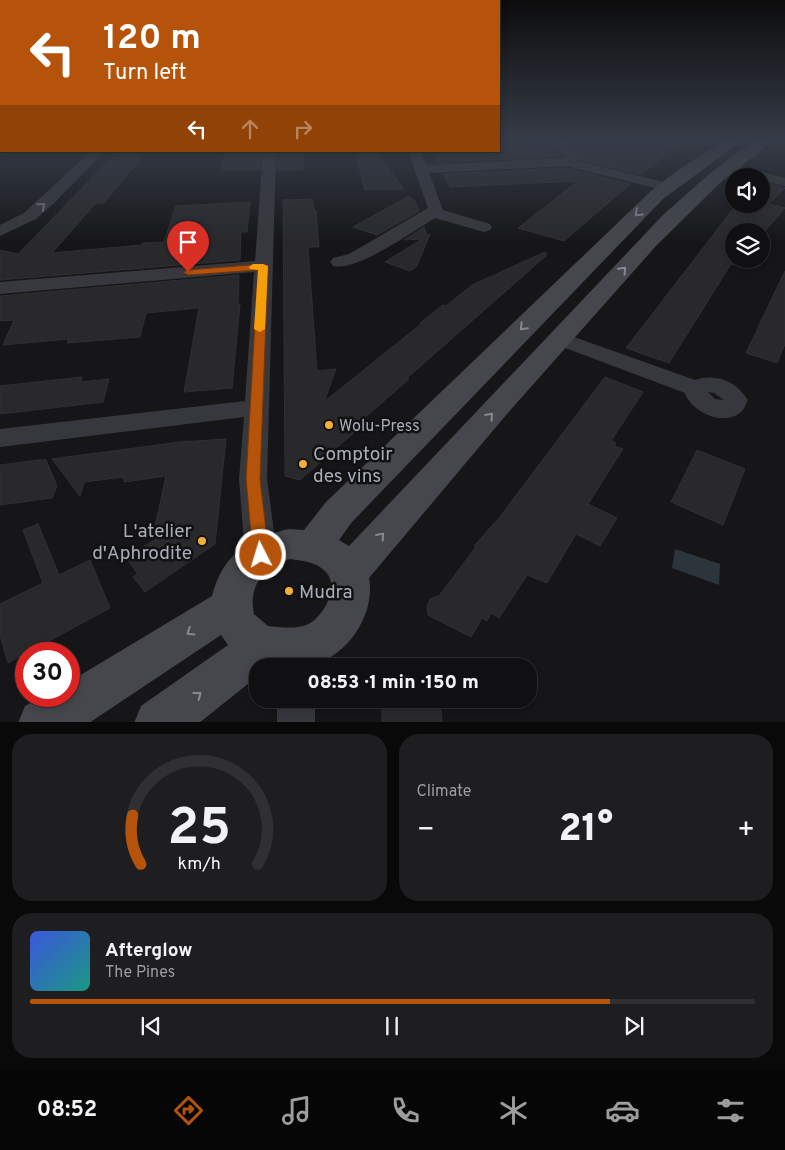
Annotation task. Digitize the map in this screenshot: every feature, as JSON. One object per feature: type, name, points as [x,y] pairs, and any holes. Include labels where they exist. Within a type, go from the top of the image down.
[{"type":"main road","points":[[314,545],[339,512],[570,280],[657,195],[671,184],[688,176]]},
{"type":"main road","points":[[349,573],[560,338],[711,176]]},
{"type":"main road","points":[[570,280],[604,291]]},
{"type":"main road","points":[[158,722],[192,699],[282,654],[318,641],[333,631],[344,617],[350,602],[352,587],[349,573],[337,557],[314,545],[290,544],[275,548],[261,555],[248,565],[238,578],[232,594],[231,606],[235,621],[242,631],[251,640],[282,654]]},
{"type":"main road","points":[[42,722],[74,705],[231,606]]},
{"type":"street","points":[[0,231],[30,216],[73,176]]},
{"type":"street","points":[[261,555],[253,479],[268,176]]},
{"type":"street","points":[[339,262],[355,258],[436,209],[424,176]]},
{"type":"street","points":[[636,176],[671,184]]},
{"type":"street","points":[[772,176],[785,182]]},
{"type":"street","points":[[433,212],[484,227]]},
{"type":"street","points":[[0,288],[263,266]]},
{"type":"street","points":[[560,338],[696,389]]},
{"type":"street","points":[[0,438],[256,408]]},
{"type":"street","points":[[296,708],[296,722]]},
{"type":"shaded area","points":[[675,549],[720,564],[719,585],[672,568]]},
{"type":"building","points":[[94,176],[127,176],[104,203],[96,203],[52,253],[164,242],[176,206],[250,202],[247,232],[241,232],[240,260],[0,280],[0,250],[18,254]]},
{"type":"building","points":[[361,176],[394,176],[404,189],[365,190]]},
{"type":"building","points":[[444,176],[597,176],[630,184],[564,241],[518,228],[578,181],[450,187]]},
{"type":"building","points":[[770,184],[785,188],[770,203]]},
{"type":"building","points":[[409,196],[415,201],[419,211],[377,235],[353,227]]},
{"type":"building","points":[[312,199],[314,210],[316,211],[319,247],[308,247],[317,371],[336,369],[324,402],[420,323],[443,305],[446,306],[472,285],[545,252],[547,255],[407,378],[409,379],[353,428],[357,430],[300,480],[285,476],[283,200]]},
{"type":"building","points":[[770,204],[785,208],[770,225],[770,223],[725,223],[725,268],[728,268],[669,363],[626,348],[730,213],[770,213]]},
{"type":"building","points":[[424,227],[427,236],[430,234],[417,266],[410,271],[385,262],[422,239],[404,240]]},
{"type":"building","points":[[785,271],[785,344],[777,363],[746,353]]},
{"type":"building","points":[[239,275],[238,304],[240,304],[232,388],[184,392],[199,308],[146,313],[140,337],[67,343],[69,339],[3,345],[14,320],[0,321],[0,296]]},
{"type":"building","points":[[82,377],[81,382],[109,379],[103,402],[0,414],[0,386]]},
{"type":"building","points":[[605,377],[643,392],[611,441],[616,443],[614,446],[623,449],[588,504],[617,518],[600,546],[576,534],[547,583],[527,575],[499,618],[491,613],[487,621],[482,618],[471,637],[428,615],[427,606],[430,599],[439,596],[476,547],[474,546],[499,518]]},
{"type":"building","points":[[226,439],[215,544],[145,592],[133,577],[138,574],[126,557],[156,539],[153,536],[166,476],[124,482],[124,477],[84,482],[80,496],[52,459],[180,442]]},
{"type":"building","points":[[697,450],[745,469],[723,525],[671,502]]},
{"type":"building","points":[[46,460],[57,486],[52,498],[0,505],[0,465]]},
{"type":"building","points":[[38,524],[59,575],[90,560],[110,608],[47,642],[15,642],[15,659],[8,663],[0,635],[0,604],[43,583],[23,530]]},
{"type":"building","points":[[382,708],[441,708],[442,722],[382,722]]},
{"type":"slow traffic","points":[[253,267],[263,266],[260,329]]},
{"type":"place","name":"Wolu-Press","points":[[329,425]]},
{"type":"place","name":"Comptoir des vins","points":[[303,464]]},
{"type":"place","name":"L'atelier d'Aphrodite","points":[[202,541]]},
{"type":"place","name":"Mudra","points":[[289,591]]},
{"type":"route","points":[[188,272],[263,266],[253,479],[261,555]]}]
